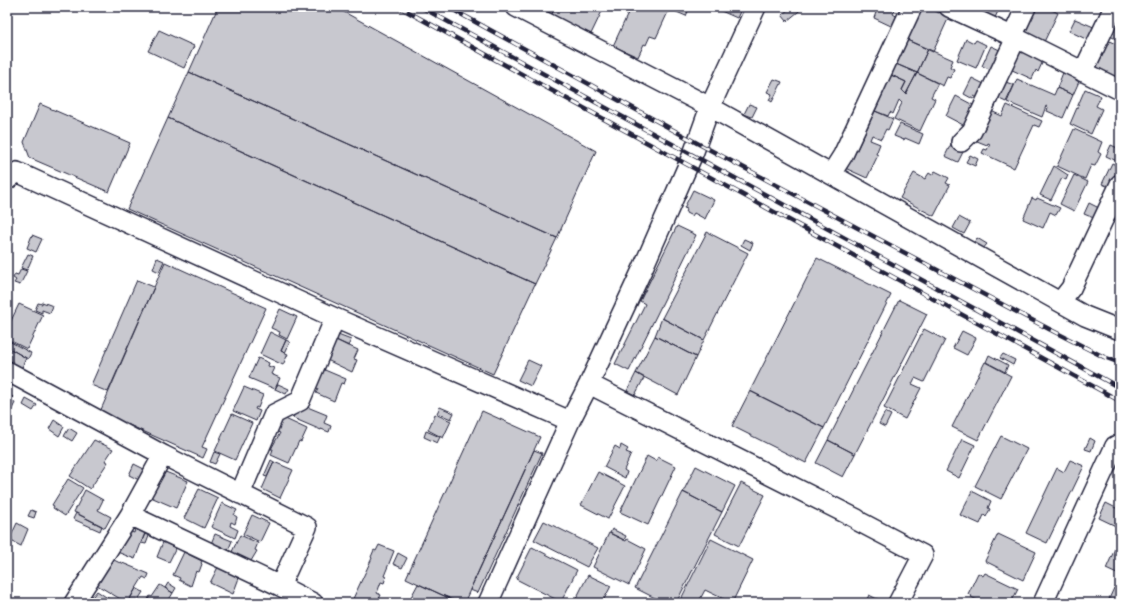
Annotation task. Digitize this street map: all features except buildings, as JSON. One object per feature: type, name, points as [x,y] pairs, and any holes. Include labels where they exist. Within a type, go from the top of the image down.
[{"type":"street","points":[[516,7],[710,107],[1085,316],[1120,330]]},
{"type":"street","points":[[488,603],[570,421],[589,384],[642,270],[693,154],[710,107],[756,7]]},
{"type":"street","points":[[831,174],[843,155],[912,7]]},
{"type":"street","points":[[949,7],[1120,90]]},
{"type":"street","points":[[961,142],[972,131],[1014,38],[1026,7]]},
{"type":"street","points":[[1083,72],[1114,7]]},
{"type":"street","points":[[7,180],[17,172],[335,318],[570,421]]},
{"type":"street","points":[[1060,302],[1071,288],[1120,184]]},
{"type":"street","points":[[240,494],[274,414],[300,401],[335,318]]},
{"type":"street","points":[[7,371],[163,455],[308,527],[280,586]]},
{"type":"street","points":[[589,384],[858,519],[858,521],[923,554],[898,603]]},
{"type":"street","points":[[1043,603],[1115,446],[1120,448]]},
{"type":"street","points":[[74,603],[130,515],[163,455]]},
{"type":"street","points":[[130,515],[313,603]]},
{"type":"railway","points":[[399,7],[1120,401]]},
{"type":"railway","points":[[421,7],[1120,388]]},
{"type":"railway","points":[[448,7],[697,143],[1049,329],[1104,357],[1120,363]]}]
